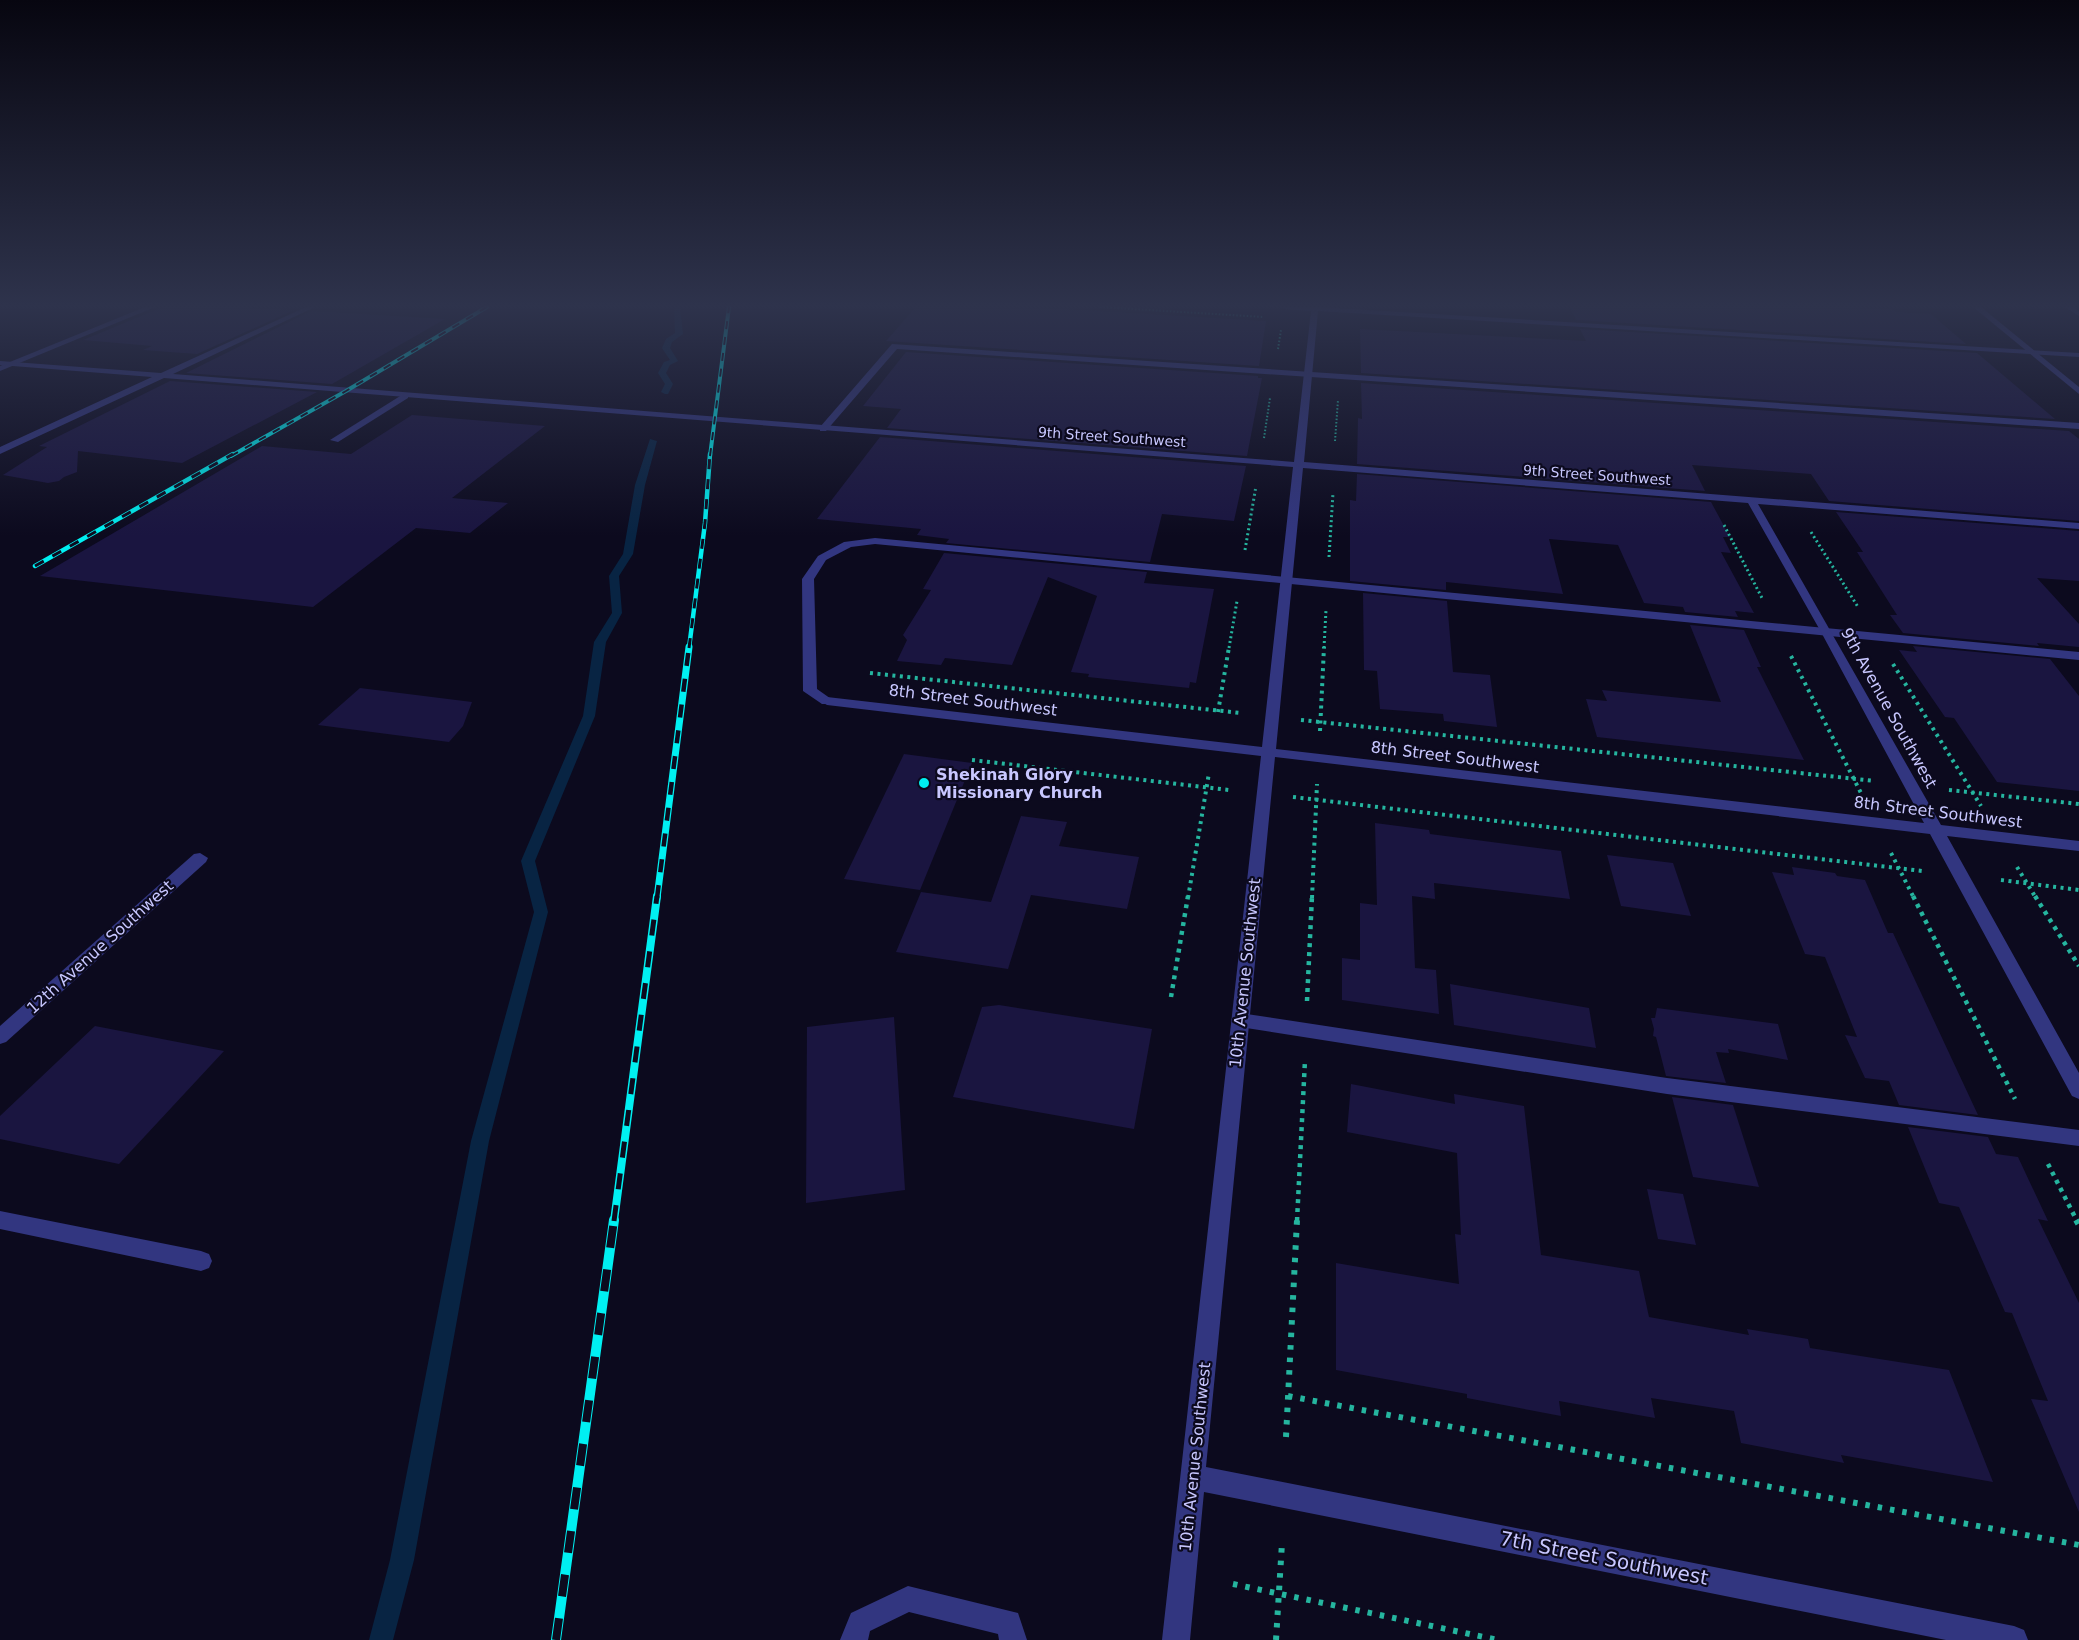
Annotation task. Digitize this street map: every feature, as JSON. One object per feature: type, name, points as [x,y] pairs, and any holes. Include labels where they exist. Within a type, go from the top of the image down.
[{"type":"street","points":[[0,451],[148,384]]},
{"type":"street","name":"9th Street Southwest","points":[[255,384],[2079,526]]},
{"type":"street","points":[[823,429],[862,384]]},
{"type":"street","name":"10th Avenue Southwest","points":[[1176,1640],[1307,384]]},
{"type":"street","points":[[1437,384],[2079,426]]},
{"type":"street","points":[[335,440],[405,396]]},
{"type":"street","name":"9th Avenue Southwest","points":[[1751,500],[1827,632],[2079,1091]]},
{"type":"street","name":"8th Street Southwest","points":[[1286,582],[875,541],[848,544],[822,558],[808,579],[810,691],[827,701],[2079,846]]},
{"type":"street","points":[[1286,582],[2079,657]]},
{"type":"street","name":"12th Avenue Southwest","points":[[0,1037],[200,858]]},
{"type":"street","points":[[1240,1020],[1667,1086],[2079,1138]]},
{"type":"street","points":[[0,1220],[201,1262]]},
{"type":"street","name":"7th Street Southwest","points":[[1193,1477],[2014,1640]]},
{"type":"street","points":[[854,1640],[860,1622],[908,1599],[1008,1623],[1014,1640]]},
{"type":"path","points":[[870,673],[1241,713]]},
{"type":"path","points":[[1298,719],[1876,781]]},
{"type":"path","points":[[972,760],[1229,790]]},
{"type":"path","points":[[1171,998],[1210,767]]},
{"type":"path","points":[[1286,1437],[1318,779]]},
{"type":"path","points":[[1946,789],[2079,804]]},
{"type":"path","points":[[1292,796],[1922,871]]},
{"type":"path","points":[[1888,848],[2079,1225]]},
{"type":"path","points":[[2013,860],[2079,966]]},
{"type":"path","points":[[2001,880],[2079,890]]},
{"type":"path","points":[[1288,1396],[2079,1545]]},
{"type":"path","points":[[1276,1640],[1282,1543]]},
{"type":"path","points":[[1233,1584],[1498,1640]]},
{"type":"building","points":[[165,384],[204,384],[317,392],[182,463],[78,451],[77,472],[59,481],[48,483],[3,475],[47,447],[39,446]]},
{"type":"building","points":[[881,384],[1261,384],[1247,456],[887,428],[901,409],[863,406]]},
{"type":"building","points":[[1361,384],[1369,384],[2069,431],[2079,439],[2079,521],[1829,501],[1811,474],[1692,465],[1705,491],[1357,464],[1358,418],[1362,419]]},
{"type":"building","points":[[1520,384],[2013,384],[2055,419]]},
{"type":"building","points":[[412,415],[545,426],[452,498],[508,503],[470,533],[416,528],[313,607],[40,576],[262,446],[351,454]]},
{"type":"building","points":[[880,437],[1246,466],[1234,521],[1162,514],[1150,562],[946,543],[949,539],[917,535],[921,529],[817,519]]},
{"type":"building","points":[[1357,474],[1711,502],[1730,537],[1723,537],[1731,553],[1721,552],[1754,613],[1735,611],[1738,617],[1685,612],[1683,607],[1644,603],[1618,545],[1549,539],[1563,594],[1446,582],[1446,590],[1350,581],[1350,500],[1356,501]]},
{"type":"building","points":[[1836,512],[2079,531],[2079,581],[2037,578],[2079,624],[2079,647],[2037,643],[2039,646],[1903,633],[1890,615],[1897,615],[1857,552],[1863,552]]},
{"type":"building","points":[[944,553],[1147,572],[1144,583],[1214,589],[1196,683],[1190,682],[1189,688],[1088,677],[1089,674],[1071,672],[1097,596],[1048,577],[1012,665],[945,658],[941,665],[897,661],[907,640],[903,635],[931,590],[923,589]]},
{"type":"building","points":[[1363,593],[1447,601],[1453,672],[1490,675],[1497,727],[1444,721],[1443,714],[1380,709],[1377,671],[1364,670]]},
{"type":"building","points":[[1690,625],[1744,630],[1761,667],[1757,667],[1804,760],[1597,737],[1586,699],[1607,701],[1602,690],[1721,702]]},
{"type":"building","points":[[1913,646],[2050,659],[2079,696],[2079,791],[1997,782],[1954,718],[1945,717],[1899,650],[1917,652]]},
{"type":"building","points":[[360,688],[472,702],[463,726],[449,742],[318,725]]},
{"type":"building","points":[[904,754],[972,763],[920,890],[844,879]]},
{"type":"building","points":[[1021,816],[1067,822],[1059,846],[1139,857],[1127,909],[1031,895],[1008,969],[896,952],[921,892],[991,902]]},
{"type":"building","points":[[1375,823],[1429,830],[1430,834],[1561,851],[1570,899],[1434,883],[1435,899],[1412,896],[1415,968],[1436,970],[1439,1014],[1342,1000],[1342,958],[1360,960],[1360,903],[1377,905]]},
{"type":"building","points":[[1607,855],[1673,863],[1691,916],[1621,906]]},
{"type":"building","points":[[1792,867],[1865,880],[1888,933],[1893,933],[1978,1115],[1899,1105],[1889,1081],[1865,1078],[1845,1035],[1857,1037],[1825,957],[1805,954],[1772,872],[1794,875]]},
{"type":"building","points":[[1450,984],[1589,1008],[1596,1048],[1454,1025]]},
{"type":"building","points":[[999,1005],[1152,1029],[1134,1129],[953,1097],[982,1007]]},
{"type":"building","points":[[1657,1008],[1778,1024],[1788,1060],[1728,1049],[1729,1053],[1716,1052],[1726,1083],[1666,1076],[1656,1037],[1653,1036],[1651,1018],[1655,1018]]},
{"type":"building","points":[[894,1017],[905,1190],[806,1203],[807,1027]]},
{"type":"building","points":[[95,1026],[224,1051],[119,1164],[0,1139],[0,1116]]},
{"type":"building","points":[[1351,1084],[1455,1104],[1454,1094],[1524,1106],[1541,1255],[1639,1271],[1649,1317],[1749,1335],[1747,1329],[1808,1339],[1810,1348],[1949,1370],[1993,1482],[1841,1455],[1844,1463],[1741,1443],[1734,1411],[1651,1398],[1655,1418],[1559,1401],[1561,1416],[1467,1398],[1467,1394],[1336,1370],[1336,1263],[1459,1284],[1455,1234],[1461,1235],[1457,1153],[1347,1132]]},
{"type":"building","points":[[1672,1097],[1733,1105],[1759,1187],[1693,1177]]},
{"type":"building","points":[[1908,1127],[1988,1137],[1996,1154],[2018,1157],[2048,1221],[2038,1219],[2079,1303],[2079,1512],[2031,1399],[2048,1401],[2012,1313],[2005,1312],[1959,1207],[1939,1203]]},
{"type":"building","points":[[1647,1189],[1683,1194],[1696,1245],[1658,1239]]},
{"type":"waterway","points":[[665,392],[669,384]]},
{"type":"waterway","points":[[381,1640],[402,1560],[480,1141],[541,912],[528,861],[589,716],[600,642],[617,613],[614,576],[628,554],[640,485],[653,441]]},
{"type":"railway","points":[[231,456],[359,384]]},
{"type":"railway","points":[[710,456],[719,384]]},
{"type":"railway","points":[[35,566],[233,454]]},
{"type":"railway","points":[[689,648],[705,523],[710,454]]},
{"type":"railway","points":[[657,898],[689,647]]},
{"type":"railway","points":[[614,1221],[657,896]]},
{"type":"railway","points":[[556,1640],[614,1220]]},
{"type":"place","name":"Shekinah Glory Missionary Church","points":[[924,783]]}]
